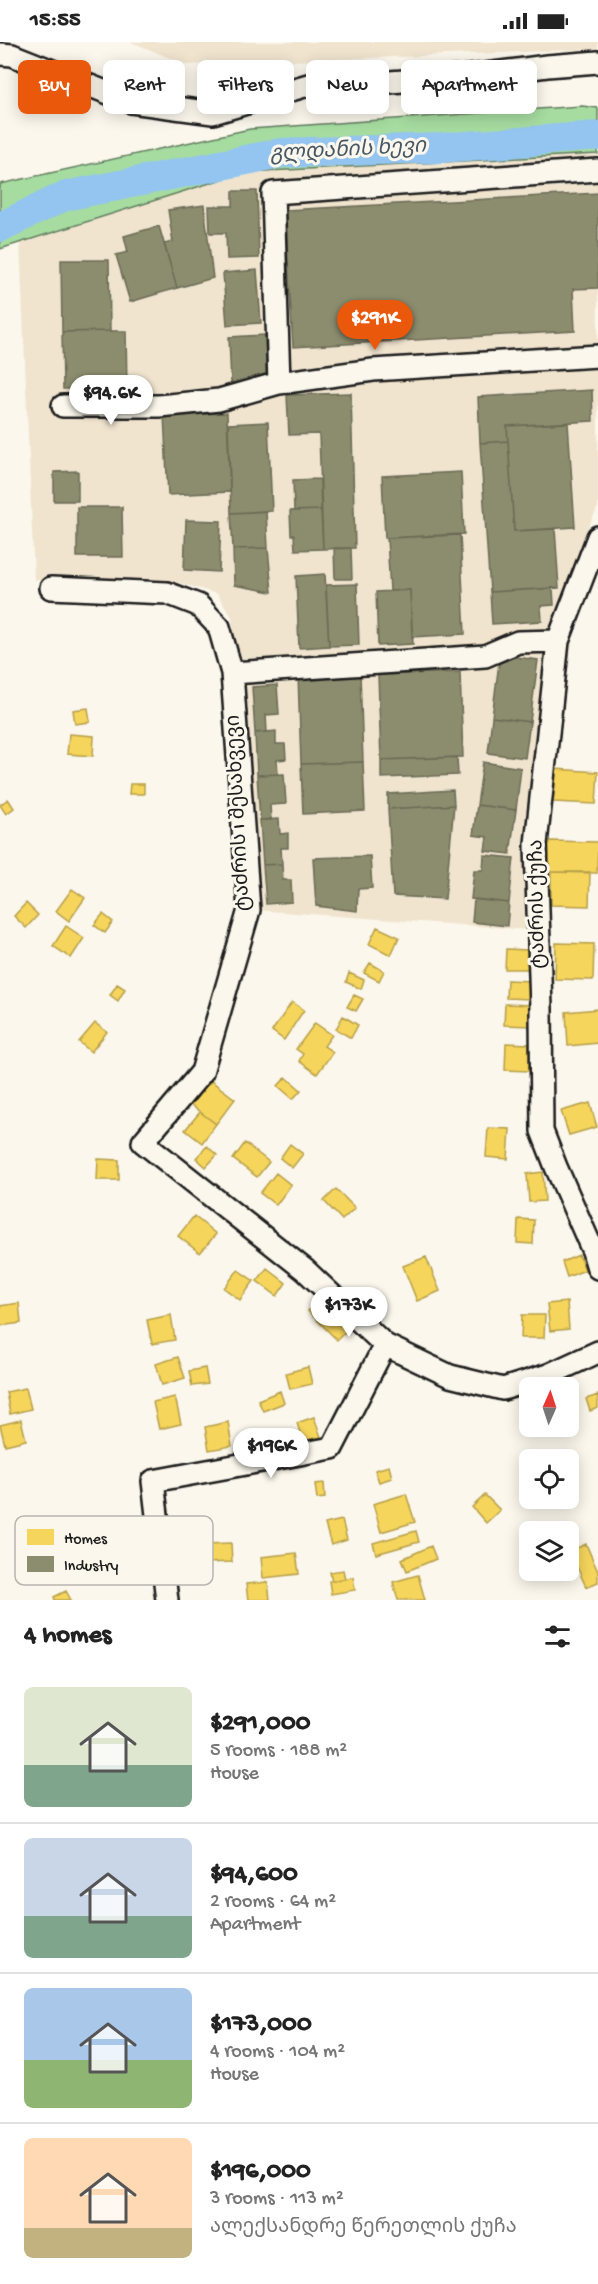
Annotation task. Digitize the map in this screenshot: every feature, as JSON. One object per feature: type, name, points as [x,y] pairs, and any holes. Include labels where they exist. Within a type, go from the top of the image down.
[{"type":"street","points":[[0,54],[12,55],[131,102],[213,113],[308,85],[463,77],[598,62]]},
{"type":"street","points":[[279,383],[273,193],[598,170]]},
{"type":"street","points":[[63,406],[131,407],[219,400],[279,383],[373,370],[598,356]]},
{"type":"street","name":"ტაძრის ქუჩა","points":[[598,537],[558,641],[536,844],[542,1131],[593,1251],[598,1268]]},
{"type":"street","name":"ტაძრის I შესახვევი","points":[[51,588],[167,593],[198,605],[219,627],[232,673],[249,910],[202,1072],[143,1142],[305,1270],[385,1345]]},
{"type":"street","points":[[232,673],[485,657],[518,642],[558,641]]},
{"type":"street","points":[[157,1516],[153,1481],[333,1448],[385,1345],[450,1376],[503,1389],[548,1375],[598,1352]]},
{"type":"street","points":[[165,1585],[167,1600]]},
{"type":"shaded area","points":[[131,42],[598,42],[598,49],[294,61],[197,60],[197,65],[187,65],[185,60],[175,60]]},
{"type":"shaded area","points":[[598,154],[598,507],[589,526],[530,930],[254,910],[232,617],[217,594],[176,582],[34,580],[20,243],[245,172]]},
{"type":"green space","points":[[582,106],[598,108],[598,154],[245,172],[0,249],[0,184],[250,129],[467,114],[537,114],[537,109]]},
{"type":"building: Homes","points":[[88,708],[90,722],[75,724],[73,710]]},
{"type":"building: Homes","points":[[69,734],[94,736],[93,756],[67,754]]},
{"type":"building: Homes","points":[[555,769],[598,772],[596,804],[553,802]]},
{"type":"building: Homes","points":[[130,784],[144,784],[144,794],[129,794]]},
{"type":"building: Homes","points":[[8,799],[14,808],[6,814],[0,805]]},
{"type":"building: Homes","points":[[549,841],[598,842],[597,873],[548,872]]},
{"type":"building: Homes","points":[[551,872],[590,872],[589,906],[551,905]]},
{"type":"building: Homes","points":[[72,889],[85,898],[69,921],[56,911]]},
{"type":"building: Homes","points":[[26,903],[38,915],[26,928],[14,916]]},
{"type":"building: Homes","points":[[103,914],[113,922],[105,933],[94,925]]},
{"type":"building: Homes","points":[[66,926],[84,938],[71,958],[53,946]]},
{"type":"building: Homes","points":[[377,927],[399,937],[391,955],[369,944]]},
{"type":"building: Homes","points":[[556,943],[594,944],[593,980],[555,979]]},
{"type":"building: Homes","points":[[506,949],[528,950],[528,969],[505,969]]},
{"type":"building: Homes","points":[[370,963],[384,971],[379,981],[364,973]]},
{"type":"building: Homes","points":[[349,973],[364,980],[361,989],[346,982]]},
{"type":"building: Homes","points":[[507,980],[531,981],[531,999],[506,998]]},
{"type":"building: Homes","points":[[117,984],[125,989],[118,1001],[110,995]]},
{"type":"building: Homes","points":[[354,995],[363,999],[356,1011],[347,1007]]},
{"type":"building: Homes","points":[[292,1002],[304,1010],[284,1040],[272,1031]]},
{"type":"building: Homes","points":[[505,1004],[532,1005],[531,1026],[504,1025]]},
{"type":"building: Homes","points":[[598,1009],[598,1043],[568,1046],[566,1012]]},
{"type":"building: Homes","points":[[343,1016],[358,1025],[351,1038],[336,1029]]},
{"type":"building: Homes","points":[[95,1023],[107,1032],[91,1052],[79,1042]]},
{"type":"building: Homes","points":[[315,1023],[332,1035],[324,1046],[333,1052],[317,1074],[299,1061],[303,1054],[296,1049]]},
{"type":"building: Homes","points":[[506,1043],[529,1044],[529,1071],[505,1070]]},
{"type":"building: Homes","points":[[286,1077],[301,1090],[293,1099],[278,1086]]},
{"type":"building: Homes","points":[[210,1080],[235,1099],[216,1124],[191,1105]]},
{"type":"building: Homes","points":[[590,1103],[597,1127],[569,1135],[561,1111]]},
{"type":"building: Homes","points":[[200,1112],[216,1124],[202,1143],[185,1130]]},
{"type":"building: Homes","points":[[488,1128],[510,1129],[508,1159],[486,1157]]},
{"type":"building: Homes","points":[[245,1143],[269,1162],[257,1177],[233,1159]]},
{"type":"building: Homes","points":[[290,1144],[303,1154],[292,1168],[280,1158]]},
{"type":"building: Homes","points":[[207,1146],[217,1155],[206,1167],[196,1158]]},
{"type":"building: Homes","points":[[98,1159],[119,1160],[119,1180],[97,1180]]},
{"type":"building: Homes","points":[[543,1172],[545,1201],[529,1202],[527,1174]]},
{"type":"building: Homes","points":[[276,1173],[291,1185],[276,1205],[260,1193]]},
{"type":"building: Homes","points":[[336,1189],[355,1208],[342,1220],[324,1201]]},
{"type":"building: Homes","points":[[194,1216],[216,1234],[200,1253],[178,1236]]},
{"type":"building: Homes","points":[[518,1219],[534,1220],[533,1244],[517,1243]]},
{"type":"building: Homes","points":[[579,1255],[585,1270],[567,1277],[562,1262]]},
{"type":"building: Homes","points":[[426,1257],[440,1291],[417,1301],[403,1266]]},
{"type":"building: Homes","points":[[267,1268],[286,1283],[277,1296],[257,1281]]},
{"type":"building: Homes","points":[[238,1270],[254,1281],[240,1300],[224,1288]]},
{"type":"building: Homes","points":[[321,1298],[350,1327],[337,1340],[308,1311]]},
{"type":"building: Homes","points":[[567,1302],[569,1329],[550,1331],[547,1304]]},
{"type":"building: Homes","points":[[19,1303],[21,1323],[0,1326],[0,1306]]},
{"type":"building: Homes","points":[[171,1315],[175,1340],[152,1344],[147,1320]]},
{"type":"building: Homes","points":[[522,1315],[545,1315],[544,1338],[521,1338]]},
{"type":"building: Homes","points":[[178,1357],[185,1378],[162,1385],[156,1364]]},
{"type":"building: Homes","points":[[308,1367],[312,1384],[290,1389],[286,1373]]},
{"type":"building: Homes","points":[[205,1368],[208,1384],[192,1386],[189,1371]]},
{"type":"building: Homes","points":[[26,1388],[31,1409],[10,1414],[6,1392]]},
{"type":"building: Homes","points":[[280,1391],[284,1403],[263,1411],[258,1400]]},
{"type":"building: Homes","points":[[598,1395],[598,1408],[590,1411],[586,1399]]},
{"type":"building: Homes","points":[[175,1397],[181,1424],[159,1429],[153,1402]]},
{"type":"building: Homes","points":[[314,1417],[321,1437],[303,1442],[297,1423]]},
{"type":"building: Homes","points":[[21,1420],[26,1440],[5,1445],[0,1425]]},
{"type":"building: Homes","points":[[228,1422],[232,1446],[209,1450],[205,1427]]},
{"type":"building: Homes","points":[[389,1466],[392,1478],[379,1482],[375,1470]]},
{"type":"building: Homes","points":[[324,1483],[325,1498],[317,1499],[315,1484]]},
{"type":"building: Homes","points":[[406,1494],[415,1522],[381,1532],[373,1504]]},
{"type":"building: Homes","points":[[485,1495],[500,1510],[486,1523],[472,1507]]},
{"type":"building: Homes","points":[[342,1520],[347,1540],[331,1545],[325,1524]]},
{"type":"building: Homes","points":[[416,1531],[419,1542],[376,1554],[373,1543]]},
{"type":"building: Homes","points":[[231,1543],[232,1562],[213,1563],[213,1544]]},
{"type":"building: Homes","points":[[586,1544],[598,1572],[598,1582],[586,1587],[579,1571],[579,1547]]},
{"type":"building: Homes","points":[[431,1546],[436,1559],[407,1571],[402,1559]]},
{"type":"building: Homes","points":[[296,1553],[299,1574],[263,1578],[261,1557]]},
{"type":"building: Homes","points":[[343,1570],[345,1579],[332,1581],[330,1572]]},
{"type":"building: Homes","points":[[418,1575],[425,1600],[398,1600],[393,1582]]},
{"type":"building: Homes","points":[[353,1577],[355,1590],[331,1594],[329,1581]]},
{"type":"building: Homes","points":[[268,1582],[270,1600],[248,1600],[246,1584]]},
{"type":"building: Homes","points":[[66,1591],[71,1600],[55,1600],[54,1597]]},
{"type":"building: Industry","points":[[233,191],[257,191],[259,258],[227,259],[226,233],[210,233],[209,206],[233,206]]},
{"type":"building: Industry","points":[[598,193],[598,288],[573,289],[575,331],[293,347],[285,210]]},
{"type":"building: Industry","points":[[204,205],[213,278],[177,288],[164,244],[173,242],[168,210]]},
{"type":"building: Industry","points":[[159,226],[177,288],[130,302],[116,255],[128,252],[124,236]]},
{"type":"building: Industry","points":[[61,260],[109,260],[110,331],[62,332]]},
{"type":"building: Industry","points":[[257,270],[261,323],[227,325],[223,273]]},
{"type":"building: Industry","points":[[126,331],[127,388],[63,389],[62,332]]},
{"type":"building: Industry","points":[[265,335],[267,381],[231,383],[229,337]]},
{"type":"building: Industry","points":[[592,390],[593,421],[507,426],[508,441],[480,443],[478,397]]},
{"type":"building: Industry","points":[[351,393],[355,548],[323,549],[319,434],[289,435],[287,395]]},
{"type":"building: Industry","points":[[227,413],[230,492],[168,495],[164,415]]},
{"type":"building: Industry","points":[[268,422],[272,511],[231,513],[228,424]]},
{"type":"building: Industry","points":[[568,423],[575,527],[514,531],[507,426]]},
{"type":"building: Industry","points":[[508,441],[514,531],[555,529],[559,588],[490,592],[480,443]]},
{"type":"building: Industry","points":[[78,471],[78,501],[54,501],[54,472]]},
{"type":"building: Industry","points":[[461,472],[464,534],[385,538],[382,476]]},
{"type":"building: Industry","points":[[320,479],[321,510],[294,511],[293,480]]},
{"type":"building: Industry","points":[[77,507],[122,507],[123,557],[77,557]]},
{"type":"building: Industry","points":[[321,510],[323,549],[295,550],[294,535],[291,535],[290,511]]},
{"type":"building: Industry","points":[[266,511],[268,548],[233,549],[231,513]]},
{"type":"building: Industry","points":[[186,520],[221,521],[219,572],[184,570]]},
{"type":"building: Industry","points":[[460,535],[465,634],[412,637],[410,590],[390,591],[387,538]]},
{"type":"building: Industry","points":[[268,548],[272,592],[234,585],[233,549]]},
{"type":"building: Industry","points":[[334,548],[351,548],[352,579],[335,579]]},
{"type":"building: Industry","points":[[325,574],[329,646],[299,648],[296,576]]},
{"type":"building: Industry","points":[[357,584],[359,645],[329,646],[326,585]]},
{"type":"building: Industry","points":[[553,588],[554,605],[541,606],[542,621],[492,624],[490,592]]},
{"type":"building: Industry","points":[[410,590],[413,644],[378,646],[376,592]]},
{"type":"building: Industry","points":[[500,655],[538,660],[530,722],[492,717]]},
{"type":"building: Industry","points":[[460,672],[463,757],[381,760],[378,675]]},
{"type":"building: Industry","points":[[360,673],[363,762],[301,764],[298,675]]},
{"type":"building: Industry","points":[[277,685],[279,714],[266,715],[267,732],[255,733],[252,687]]},
{"type":"building: Industry","points":[[492,717],[530,722],[525,758],[488,753]]},
{"type":"building: Industry","points":[[276,731],[276,744],[285,744],[286,759],[277,760],[278,774],[257,775],[255,733]]},
{"type":"building: Industry","points":[[457,757],[458,775],[381,778],[381,760]]},
{"type":"building: Industry","points":[[363,762],[365,811],[303,814],[301,764]]},
{"type":"building: Industry","points":[[483,762],[521,768],[516,810],[477,805]]},
{"type":"building: Industry","points":[[284,774],[286,804],[270,805],[271,820],[260,820],[257,775]]},
{"type":"building: Industry","points":[[453,790],[454,805],[388,809],[388,794]]},
{"type":"building: Industry","points":[[454,805],[445,899],[393,896],[388,809]]},
{"type":"building: Industry","points":[[477,805],[516,810],[510,854],[485,851],[487,837],[473,835]]},
{"type":"building: Industry","points":[[279,819],[280,834],[288,833],[288,848],[281,848],[282,864],[263,865],[260,820]]},
{"type":"building: Industry","points":[[484,855],[514,858],[509,903],[471,899],[474,870],[483,870]]},
{"type":"building: Industry","points":[[370,856],[372,888],[358,889],[357,911],[316,906],[313,858]]},
{"type":"building: Industry","points":[[282,864],[283,880],[291,880],[292,902],[266,904],[263,865]]},
{"type":"building: Industry","points":[[474,899],[509,903],[507,926],[472,922]]},
{"type":"waterway","name":"გლდანის ხევი","points":[[0,227],[65,196],[281,153],[440,148],[598,136]]}]
